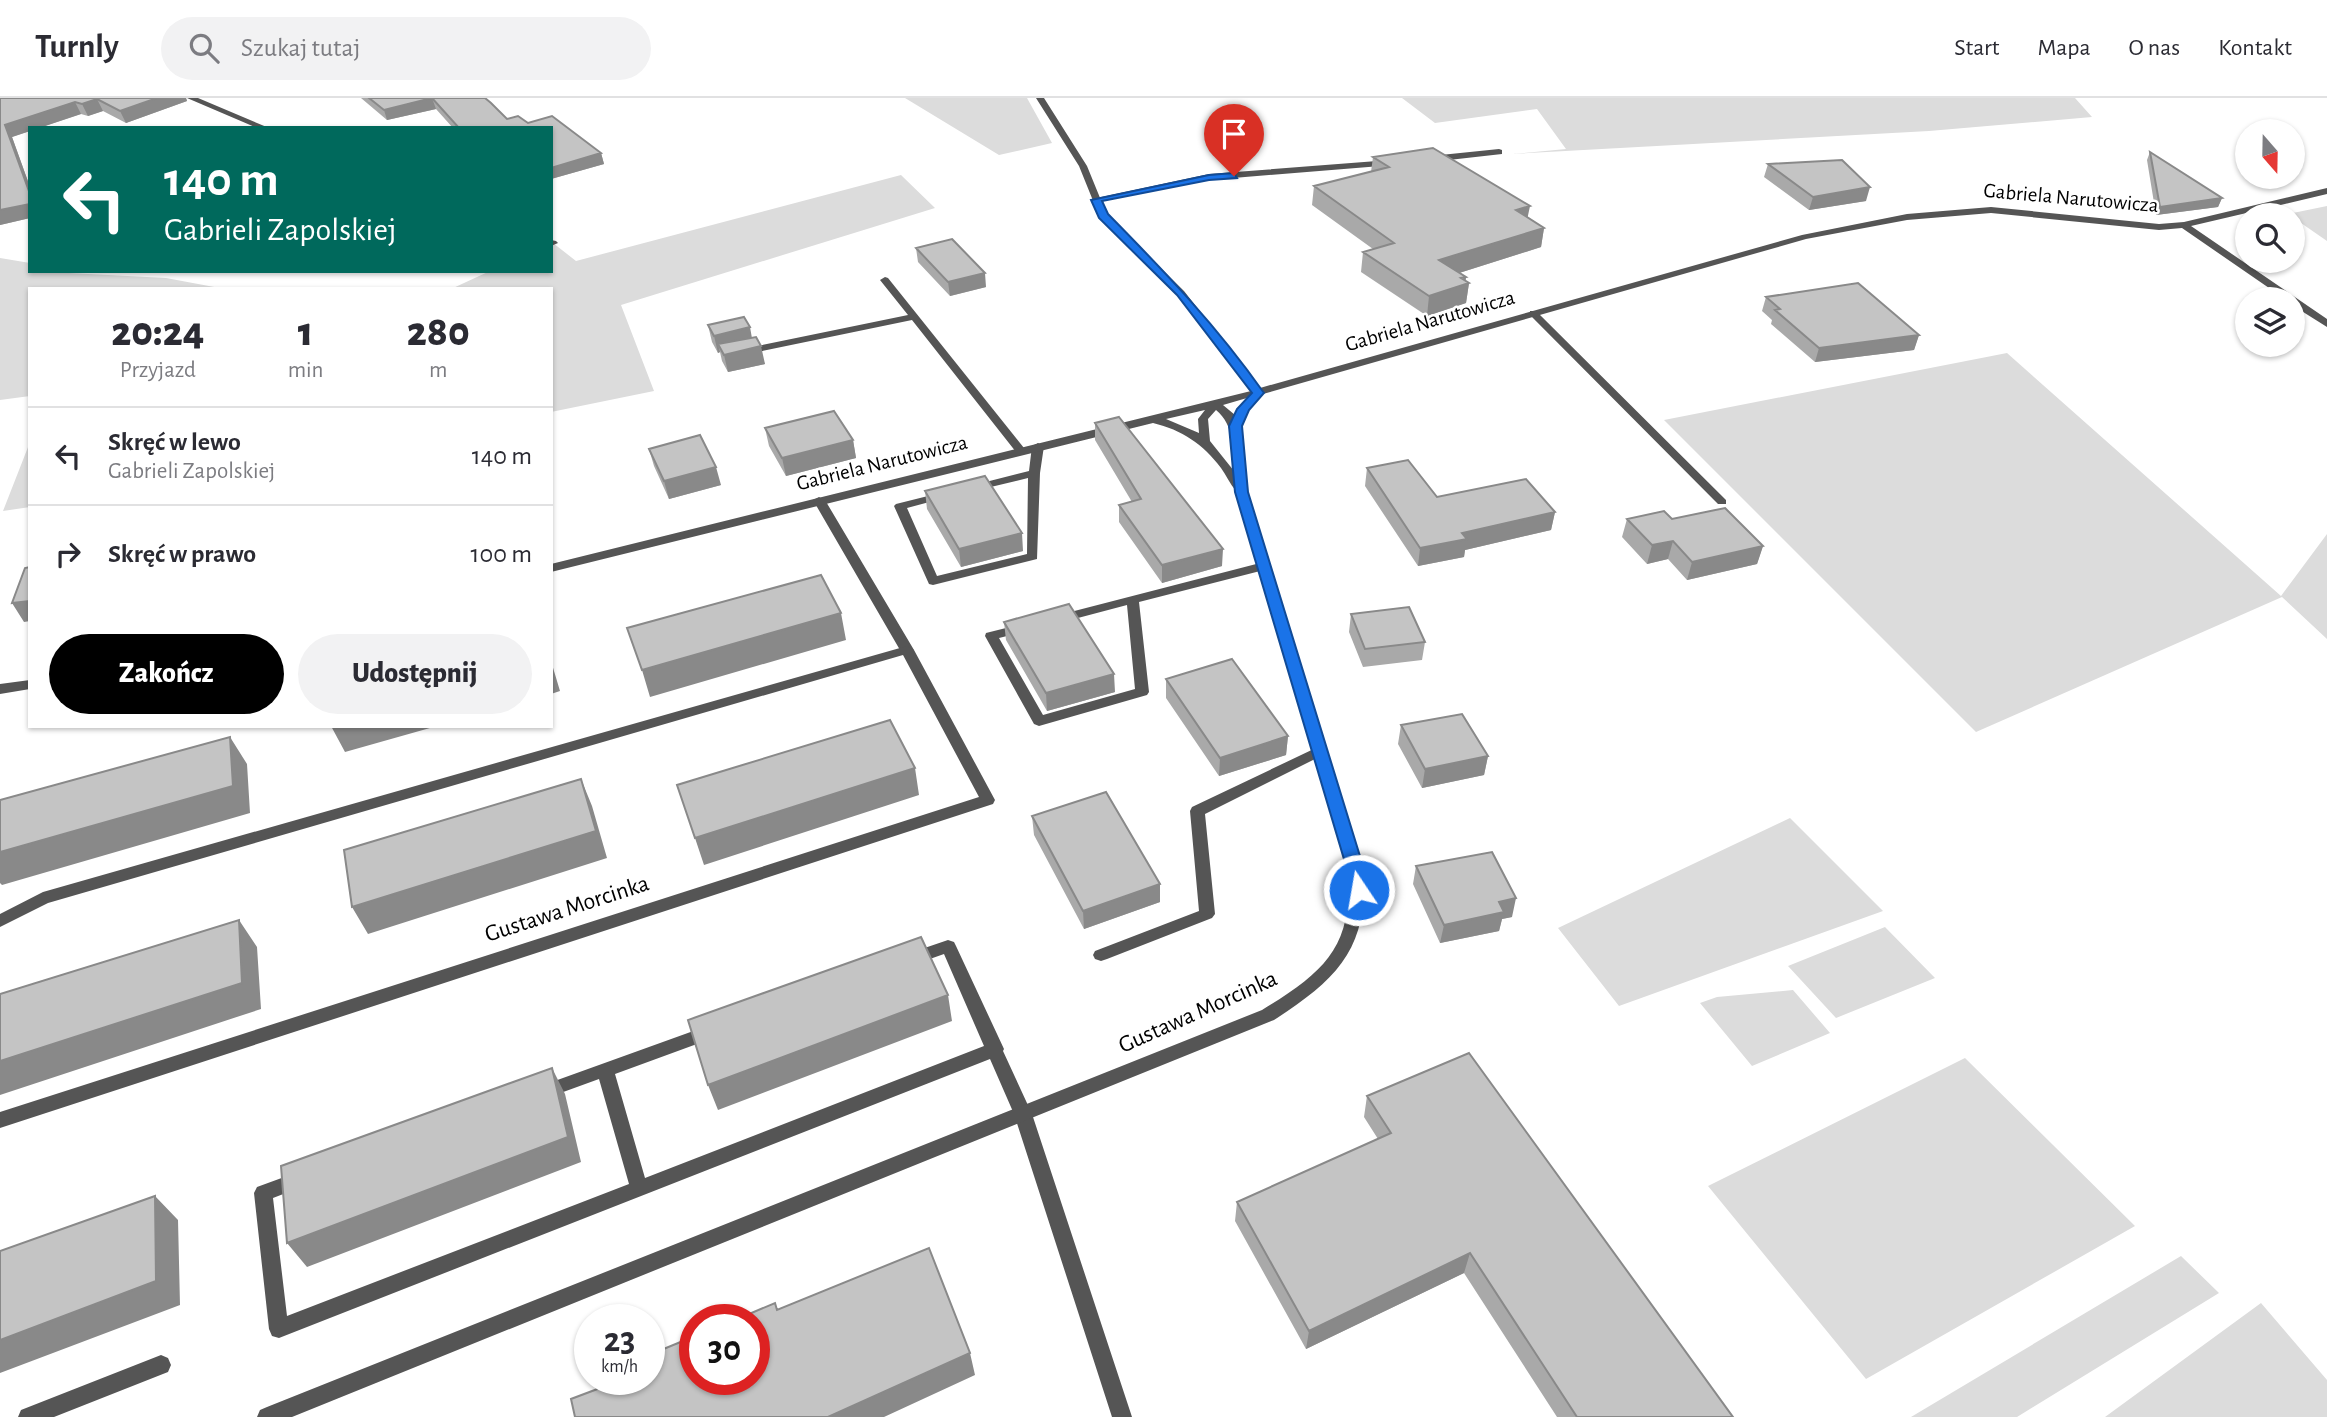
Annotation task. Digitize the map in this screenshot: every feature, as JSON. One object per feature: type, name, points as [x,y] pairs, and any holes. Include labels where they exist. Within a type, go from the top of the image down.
[{"type":"street","points":[[191,98],[260,126]]},
{"type":"street","points":[[1040,98],[1083,166],[1103,216],[1181,293],[1258,393],[1243,409],[1236,426]]},
{"type":"street","points":[[1418,160],[1499,152]]},
{"type":"street","points":[[1096,200],[1209,177],[1309,172],[1404,162]]},
{"type":"street","name":"Gabriela Narutowicza","points":[[553,567],[1258,393],[1805,237],[1908,217],[1991,210],[2158,227],[2184,225],[2327,191]]},
{"type":"street","points":[[2184,225],[2273,287]]},
{"type":"street","points":[[885,279],[1020,450]]},
{"type":"street","points":[[2305,309],[2327,324]]},
{"type":"street","points":[[1533,313],[1722,502]]},
{"type":"street","points":[[737,353],[914,317]]},
{"type":"street","points":[[1205,440],[1203,419],[1215,404],[1231,417],[1236,426]]},
{"type":"street","name":"Gustawa Morcinka","points":[[1151,419],[1177,425],[1205,440],[1241,492]]},
{"type":"street","name":"Gustawa Morcinka","points":[[267,1417],[1268,1015],[1297,998],[1338,958],[1350,936],[1357,912],[1359,890],[1355,866],[1241,492],[1236,426]]},
{"type":"street","points":[[954,493],[900,506],[933,581],[1033,556],[1034,473],[1038,446]]},
{"type":"street","points":[[967,490],[1034,473]]},
{"type":"street","name":"Gustawa Morcinka","points":[[0,1120],[988,800],[907,650],[819,500]]},
{"type":"street","points":[[1133,600],[1142,692],[1039,721],[991,636],[1264,566]]},
{"type":"street","points":[[0,921],[43,898],[907,650]]},
{"type":"street","points":[[0,689],[28,684]]},
{"type":"street","points":[[1101,955],[1207,914],[1197,811],[1320,751]]},
{"type":"street","points":[[897,964],[948,946],[1023,1114],[1122,1417]]},
{"type":"street","points":[[526,1098],[732,1024]]},
{"type":"street","points":[[316,1174],[263,1193],[279,1329],[996,1049]]},
{"type":"street","points":[[605,1070],[639,1189]]},
{"type":"street","points":[[28,1417],[161,1365]]},
{"type":"shaded area","points":[[905,98],[1027,98],[1052,143],[999,155]]},
{"type":"shaded area","points":[[1402,98],[2075,98],[2092,117],[1929,131],[1512,154],[1566,149],[1537,109],[1435,123]]},
{"type":"shaded area","points":[[901,175],[935,208],[621,305],[654,391],[553,412],[553,287],[455,287],[486,273],[553,273],[553,243],[576,261]]},
{"type":"shaded area","points":[[2327,206],[2327,241],[2305,226],[2305,211]]},
{"type":"shaded area","points":[[0,258],[28,263],[28,273],[166,278],[214,287],[28,287],[28,396],[0,400]]},
{"type":"shaded area","points":[[2007,353],[2281,596],[2327,534],[2327,639],[2282,597],[1976,732],[1664,420]]},
{"type":"shaded area","points":[[28,447],[28,507],[3,511]]},
{"type":"shaded area","points":[[1790,818],[1883,911],[1619,1006],[1558,928]]},
{"type":"shaded area","points":[[1885,927],[1935,978],[1836,1018],[1788,966]]},
{"type":"shaded area","points":[[1793,990],[1830,1033],[1752,1066],[1700,1003],[1717,997]]},
{"type":"shaded area","points":[[1965,1058],[2135,1226],[1866,1379],[1708,1186]]},
{"type":"shaded area","points":[[2181,1256],[2219,1293],[2017,1417],[1911,1417]]},
{"type":"shaded area","points":[[2261,1303],[2327,1380],[2327,1417],[2105,1417]]},
{"type":"building","points":[[0,98],[157,98],[120,111],[97,99],[82,104],[75,102],[5,125],[28,188],[28,204],[0,210]]},
{"type":"building","points":[[369,98],[432,98],[384,110]]},
{"type":"building","points":[[432,98],[485,98],[507,119],[518,116],[528,123],[552,116],[601,153],[553,167],[553,126],[457,126]]},
{"type":"building","points":[[1433,148],[1530,206],[1516,210],[1544,228],[1439,260],[1466,277],[1461,278],[1469,283],[1429,296],[1363,252],[1394,243],[1314,186],[1389,167],[1373,157]]},
{"type":"building","points":[[2150,152],[2222,198],[2160,207]]},
{"type":"building","points":[[1842,160],[1870,187],[1813,197],[1768,164]]},
{"type":"building","points":[[952,239],[985,273],[948,282],[916,248]]},
{"type":"building","points":[[1858,283],[1919,335],[1819,348],[1775,310],[1780,309],[1766,297]]},
{"type":"building","points":[[744,317],[750,327],[714,336],[708,325]]},
{"type":"building","points":[[756,337],[761,346],[724,355],[718,344]]},
{"type":"building","points":[[834,411],[853,440],[782,458],[765,428]]},
{"type":"building","points":[[1119,417],[1223,549],[1162,565],[1119,505],[1141,499],[1095,423]]},
{"type":"building","points":[[700,435],[716,467],[664,481],[649,449]]},
{"type":"building","points":[[1408,460],[1437,497],[1526,479],[1555,512],[1462,533],[1467,539],[1420,548],[1367,468]]},
{"type":"building","points":[[985,476],[1022,533],[959,549],[925,491]]},
{"type":"building","points":[[1725,508],[1763,546],[1692,562],[1673,541],[1652,545],[1627,519],[1664,511],[1672,519]]},
{"type":"building","points":[[28,567],[28,601],[12,603],[25,568]]},
{"type":"building","points":[[821,575],[841,613],[642,670],[627,628]]},
{"type":"building","points":[[1069,604],[1114,674],[1046,693],[1004,622]]},
{"type":"building","points":[[1409,607],[1425,642],[1365,649],[1351,614]]},
{"type":"building","points":[[1232,659],[1288,736],[1220,758],[1166,679]]},
{"type":"building","points":[[1462,714],[1488,756],[1425,769],[1401,725]]},
{"type":"building","points":[[890,720],[915,768],[695,838],[677,785]]},
{"type":"building","points":[[230,737],[233,786],[0,852],[0,800]]},
{"type":"building","points":[[581,779],[596,831],[352,907],[344,850]]},
{"type":"building","points":[[1106,792],[1160,884],[1083,911],[1032,816]]},
{"type":"building","points":[[1492,852],[1516,898],[1499,902],[1504,912],[1444,925],[1416,866]]},
{"type":"building","points":[[239,920],[242,983],[0,1061],[0,994]]},
{"type":"building","points":[[921,937],[948,995],[708,1085],[688,1020]]},
{"type":"building","points":[[1469,1053],[1733,1417],[1577,1417],[1470,1253],[1309,1331],[1237,1202],[1391,1133],[1367,1096]]},
{"type":"building","points":[[552,1068],[568,1137],[287,1243],[281,1166]]},
{"type":"building","points":[[155,1196],[156,1281],[0,1340],[0,1251]]},
{"type":"building","points":[[929,1248],[970,1353],[828,1417],[575,1417],[571,1399],[582,1395],[665,1395],[665,1348],[679,1343],[679,1395],[770,1395],[770,1305],[775,1303],[777,1310]]},
{"type":"route","points":[[1234,176],[1209,177],[1096,200],[1103,216],[1181,293],[1209,326],[1258,393],[1243,409],[1236,426],[1241,492],[1355,866],[1359,890]]}]
